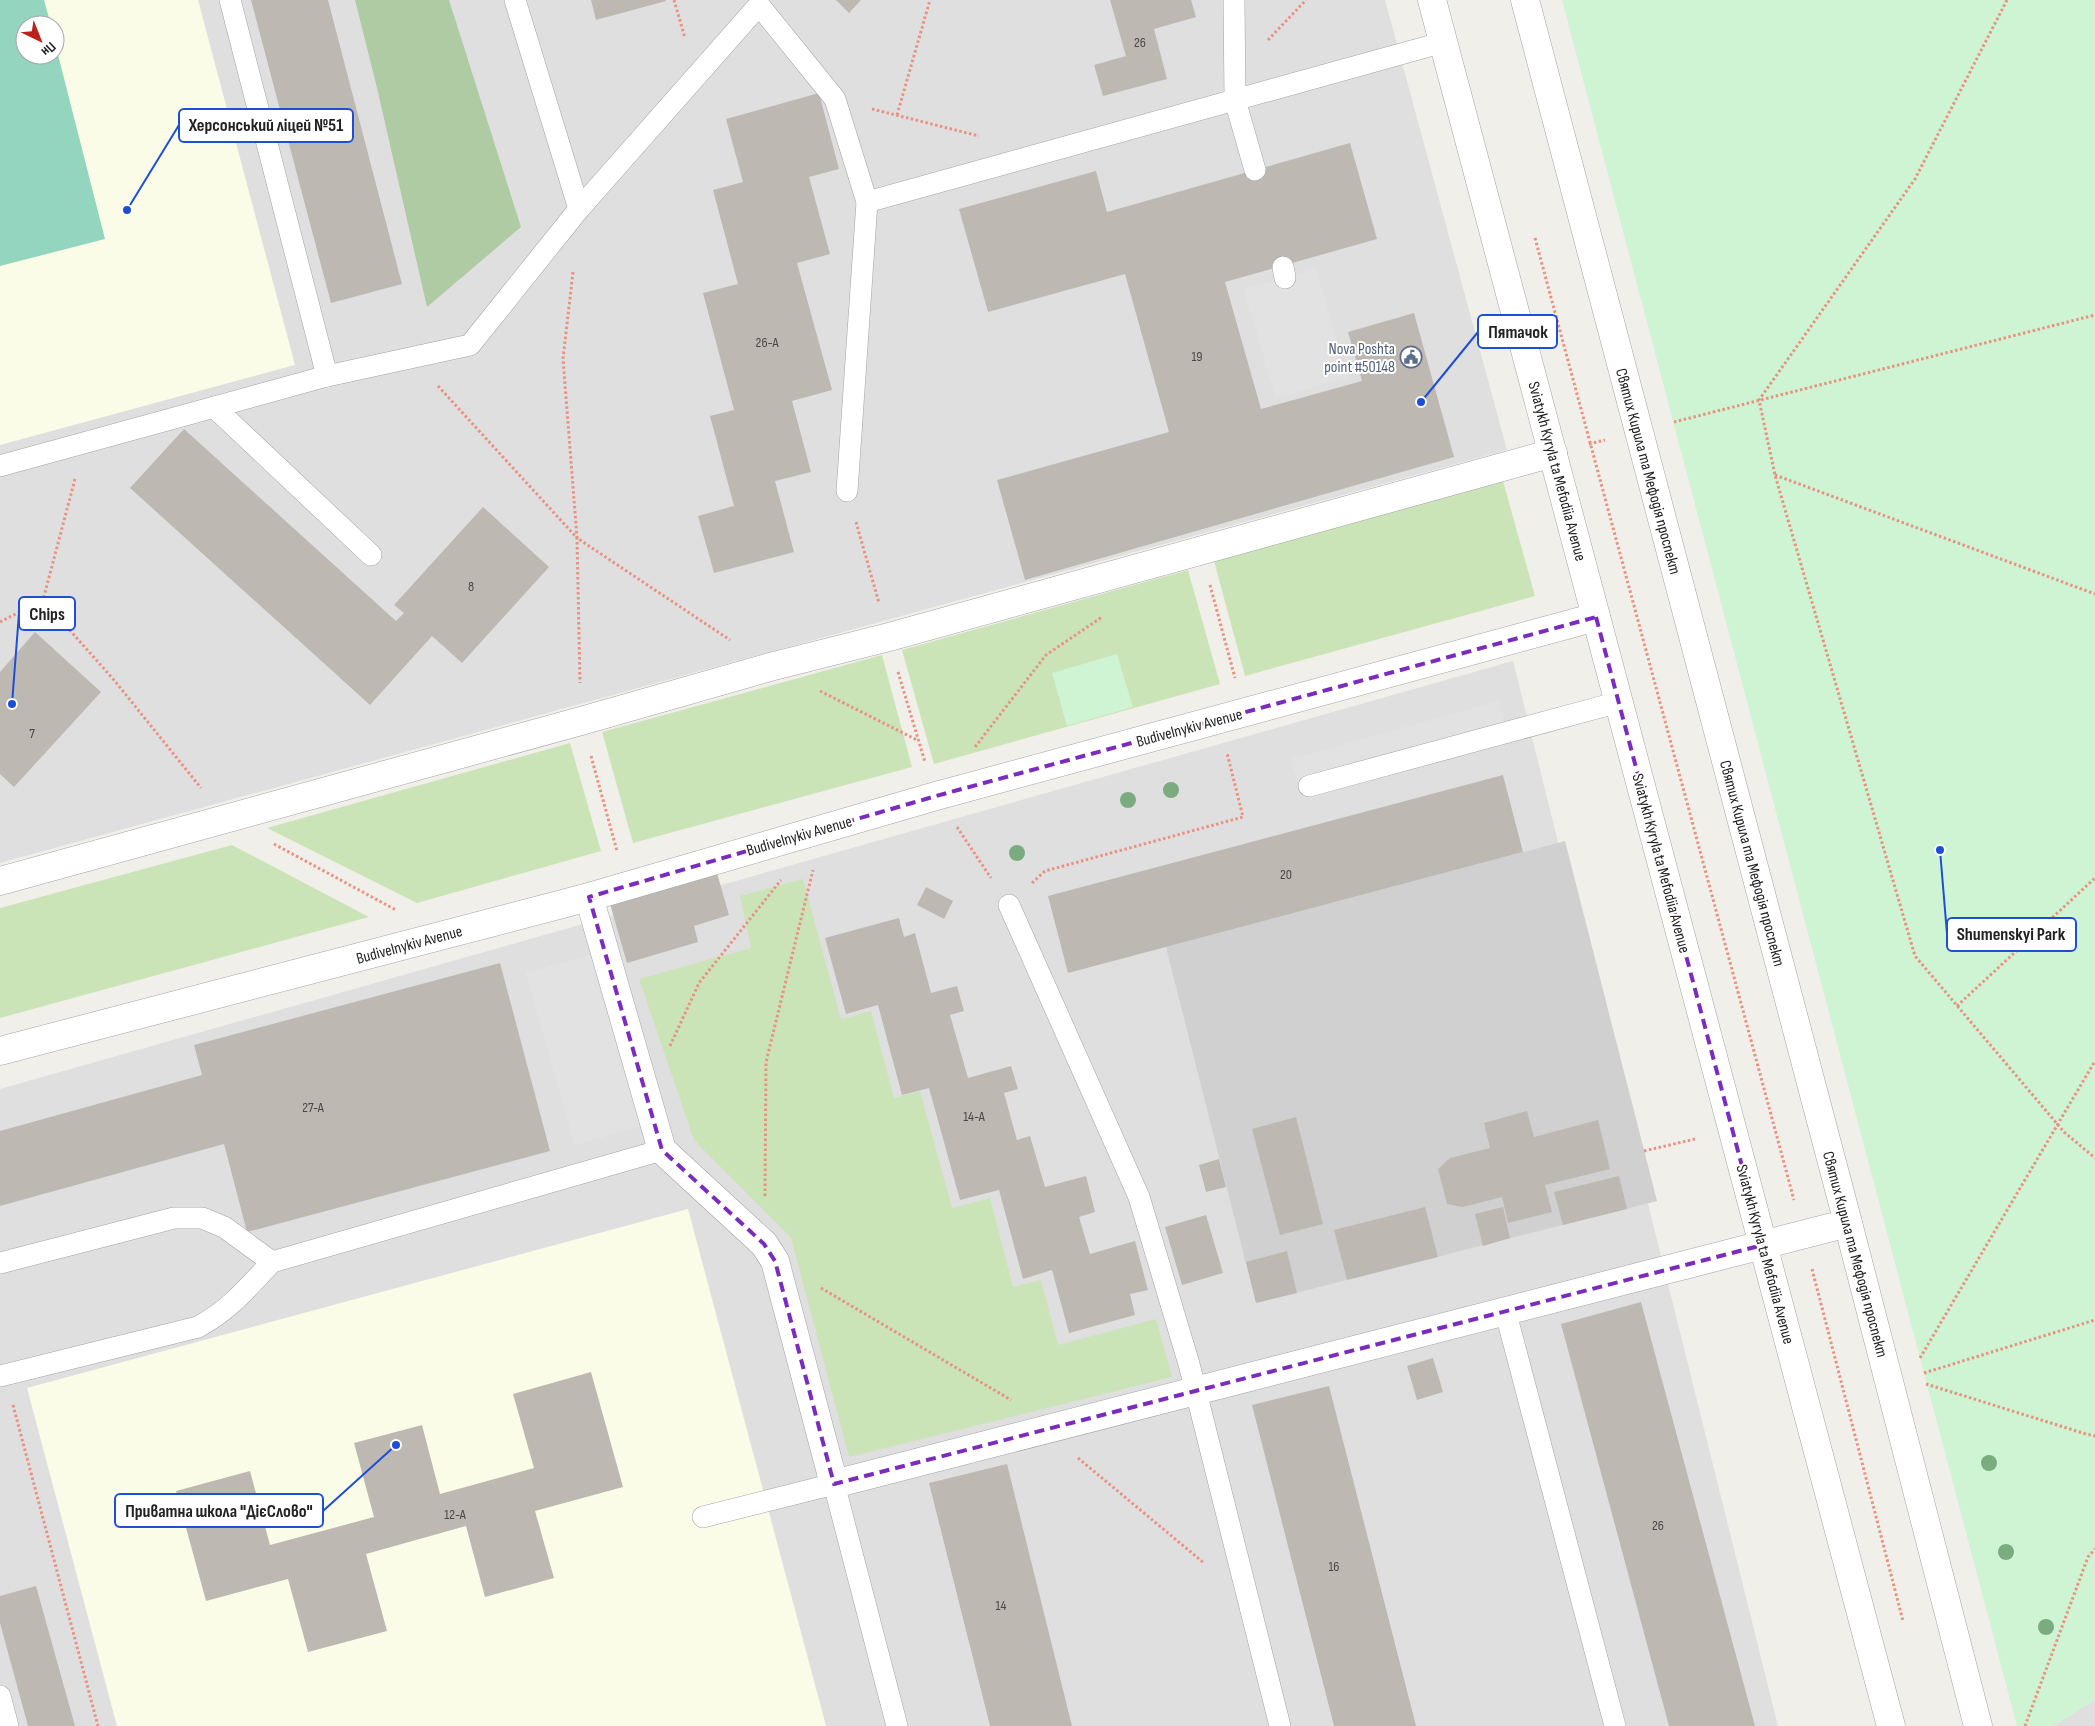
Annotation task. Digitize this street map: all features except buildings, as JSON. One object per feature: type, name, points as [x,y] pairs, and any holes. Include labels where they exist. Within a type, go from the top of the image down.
[{"type":"street","name":"Sviatykh Kyryla ta Mefodiia Avenue","points":[[1432,0],[1891,1726]]},
{"type":"street","name":"Святих Кирила та Мефодія проспект","points":[[1525,0],[1848,1223],[1978,1726]]},
{"type":"street","points":[[0,881],[770,667],[889,637],[1553,453]]},
{"type":"street","name":"Budivelnykiv Avenue","points":[[0,1051],[588,897],[936,796],[1596,617]]},
{"type":"street","points":[[588,897],[662,1150],[769,1252],[834,1484],[1848,1223]]},
{"type":"lane","points":[[230,0],[327,376]]},
{"type":"lane","points":[[515,0],[579,209]]},
{"type":"lane","points":[[1234,0],[1236,100],[1255,170]]},
{"type":"lane","points":[[0,466],[327,376],[470,345],[579,209],[761,3],[835,99],[867,202],[848,491]]},
{"type":"lane","points":[[867,202],[1444,42]]},
{"type":"lane","points":[[214,407],[371,555]]},
{"type":"lane","points":[[1309,786],[1619,702]]},
{"type":"lane","points":[[1009,905],[1139,1197],[1195,1392],[1280,1726]]},
{"type":"lane","points":[[3,1375],[198,1327],[231,1306],[272,1262],[662,1150]]},
{"type":"lane","points":[[0,1264],[174,1218],[202,1218],[224,1227],[272,1262]]},
{"type":"lane","points":[[1505,1310],[1615,1726]]},
{"type":"lane","points":[[703,1517],[834,1484],[897,1726]]},
{"type":"lane","points":[[0,1696],[8,1726]]},
{"type":"path","points":[[897,115],[930,0]]},
{"type":"path","points":[[1235,75],[1306,0]]},
{"type":"path","points":[[2006,0],[1915,179],[1759,400],[1775,475],[1915,956],[2058,1124],[2095,1158]]},
{"type":"path","points":[[835,99],[980,136]]},
{"type":"path","points":[[1534,231],[1804,1235],[1905,1630]]},
{"type":"path","points":[[573,266],[563,359],[577,538],[581,721],[626,885]]},
{"type":"path","points":[[1553,453],[2095,316]]},
{"type":"path","points":[[412,358],[577,538]]},
{"type":"path","points":[[0,622],[42,600],[84,443]]},
{"type":"path","points":[[1775,475],[2095,594]]},
{"type":"path","points":[[848,491],[936,796],[1009,905],[1045,870],[1243,816],[1227,751]]},
{"type":"path","points":[[1201,551],[1244,712]]},
{"type":"path","points":[[42,600],[114,680],[226,818],[443,935]]},
{"type":"path","points":[[972,749],[1046,655],[1103,617]]},
{"type":"path","points":[[822,828],[766,1062],[769,1252],[1023,1407],[1044,1429],[1248,1599]]},
{"type":"path","points":[[646,1099],[699,983],[786,875]]},
{"type":"path","points":[[1957,1006],[2095,878]]},
{"type":"path","points":[[1918,1361],[2095,1061]]},
{"type":"path","points":[[1644,1151],[1695,1140]]},
{"type":"path","points":[[1918,1375],[2095,1320]]},
{"type":"path","points":[[3,1375],[98,1726]]},
{"type":"path","points":[[1918,1381],[2095,1436]]},
{"type":"path","points":[[2025,1726],[2088,1557],[2095,1549]]},
{"type":"highlighted area","points":[[1596,617],[1763,1245],[834,1484],[775,1261],[764,1244],[662,1150],[589,897],[936,796]]},
{"type":"shaded area","points":[[0,0],[1385,0],[1507,450],[0,863]]},
{"type":"shaded area","points":[[0,0],[198,0],[295,365],[0,445]]},
{"type":"shaded area","points":[[1316,269],[1347,378],[1276,398],[1244,289]]},
{"type":"shaded area","points":[[1513,661],[1778,1726],[0,1726],[0,1089]]},
{"type":"shaded area","points":[[1498,701],[1509,741],[1302,799],[1291,759]]},
{"type":"shaded area","points":[[1565,841],[1657,1201],[1256,1303],[1166,947]]},
{"type":"shaded area","points":[[597,953],[646,1125],[575,1145],[526,973]]},
{"type":"shaded area","points":[[688,1209],[826,1726],[117,1726],[27,1388]]},
{"type":"shaded area","points":[[2095,1700],[2095,1726],[2052,1726]]},
{"type":"green space","points":[[0,0],[44,0],[48,15],[15,15],[15,65],[61,65],[105,239],[0,266]]},
{"type":"green space","points":[[355,0],[449,0],[521,227],[427,307],[377,88]]},
{"type":"green space","points":[[1562,0],[2095,0],[2095,1700],[2052,1726],[2017,1726]]},
{"type":"green space","points":[[1503,481],[1535,596],[1245,676],[1214,561]]},
{"type":"green space","points":[[1188,570],[1220,684],[934,764],[902,650]]},
{"type":"green space","points":[[1117,654],[1133,707],[1067,726],[1052,673]]},
{"type":"green space","points":[[882,655],[912,767],[633,843],[602,732]]},
{"type":"green space","points":[[570,743],[601,851],[417,903],[267,828]]},
{"type":"green space","points":[[232,845],[369,917],[0,1018],[0,908]]},
{"type":"green space","points":[[803,879],[841,1019],[871,1011],[894,1098],[920,1091],[952,1208],[990,1198],[1013,1287],[1041,1280],[1058,1345],[1156,1319],[1172,1377],[849,1457],[791,1238],[694,1140],[639,979],[751,948],[740,896]]},
{"type":"place","name":"Херсонський ліцей №51","points":[[127,210]]},
{"type":"place","name":"Nova Poshta point #50148","points":[[1411,357]]},
{"type":"place","name":"Пятачок","points":[[1421,402]]},
{"type":"place","name":"Chips","points":[[12,704]]},
{"type":"place","name":"Shumenskyi Park","points":[[1940,850]]},
{"type":"place","name":"Приватна школа \"ДієСлово\"","points":[[396,1445]]}]
